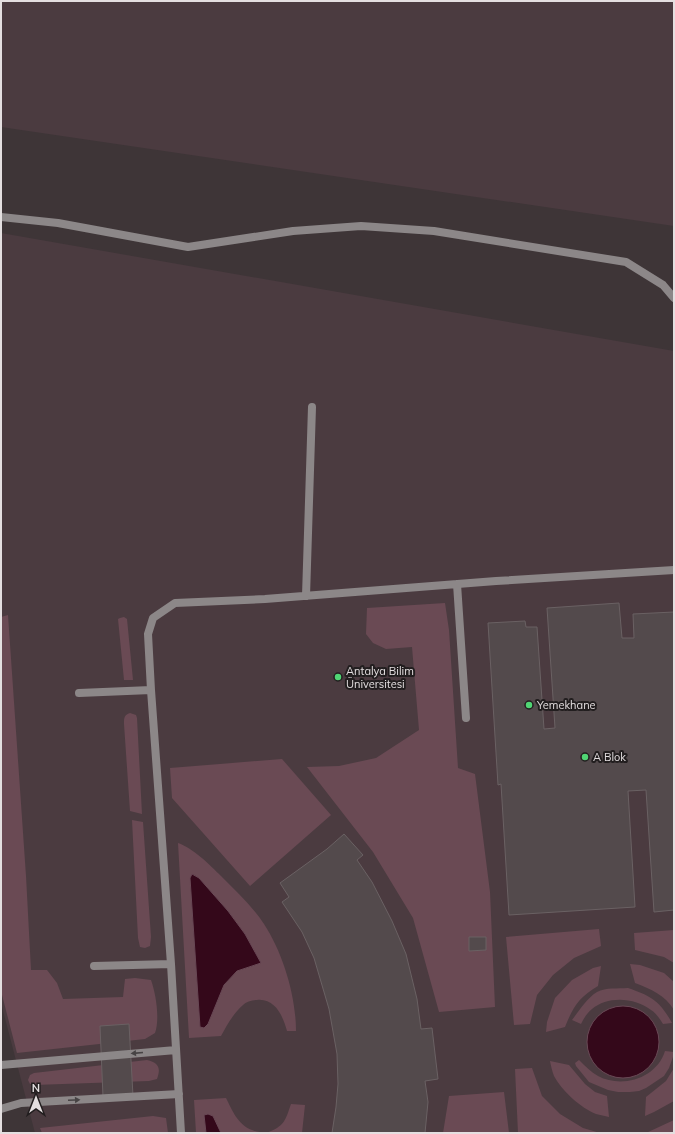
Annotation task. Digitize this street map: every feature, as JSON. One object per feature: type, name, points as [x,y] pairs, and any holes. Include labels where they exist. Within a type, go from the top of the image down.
[{"type":"street","points":[[1,217],[58,222],[188,247],[293,231],[361,226],[434,231],[626,262],[664,285],[674,298]]},
{"type":"street","points":[[306,596],[312,407]]},
{"type":"street","points":[[181,1133],[171,964],[151,690],[148,634],[153,618],[175,603],[306,596],[457,584],[674,570]]},
{"type":"street","points":[[457,584],[466,718]]},
{"type":"street","points":[[79,693],[151,690]]},
{"type":"street","points":[[94,966],[171,964]]},
{"type":"street","points":[[1,1065],[176,1050]]},
{"type":"street","points":[[1,1109],[21,1103],[179,1094]]},
{"type":"shaded area","points":[[1,1],[674,1],[674,226],[1,127]]},
{"type":"shaded area","name":"Antalya Bilim Üniversitesi","points":[[1,233],[674,351],[674,1133],[35,1133],[1,1003]]},
{"type":"shaded area","points":[[445,603],[449,630],[458,768],[475,774],[490,892],[495,1007],[439,1012],[413,918],[373,852],[307,767],[339,766],[376,758],[419,730],[412,647],[386,649],[373,643],[366,634],[367,608]]},
{"type":"shaded area","points":[[8,615],[31,970],[47,970],[57,983],[63,999],[123,997],[125,979],[135,978],[151,980],[156,999],[157,1021],[155,1033],[145,1039],[17,1053],[1,991],[1,617]]},
{"type":"shaded area","points":[[124,617],[127,619],[133,680],[124,680],[118,619]]},
{"type":"shaded area","points":[[130,713],[136,715],[137,718],[142,814],[130,811],[124,720]]},
{"type":"shaded area","points":[[282,759],[331,815],[250,886],[172,798],[170,768]]},
{"type":"shaded area","points":[[132,820],[143,822],[151,937],[150,946],[145,948],[140,947],[138,938]]},
{"type":"shaded area","points":[[178,843],[184,845],[201,857],[212,867],[244,899],[271,935],[282,961],[291,989],[294,1004],[296,1031],[287,1031],[277,1009],[269,1002],[263,1000],[253,1000],[239,1008],[221,1036],[189,1038]],"holes":[[[193,874],[199,878],[228,911],[245,934],[261,963],[237,971],[224,985],[208,1024],[200,1027],[190,878]]]},
{"type":"shaded area","points":[[192,874],[199,878],[228,911],[245,934],[261,963],[237,971],[224,985],[208,1024],[204,1028],[200,1027],[190,878]]},
{"type":"shaded area","points":[[599,929],[601,946],[574,958],[553,975],[537,995],[530,1024],[514,1025],[506,937]]},
{"type":"shaded area","points":[[674,930],[674,963],[664,957],[635,950],[634,933]]},
{"type":"shaded area","points":[[630,964],[640,965],[664,973],[674,982],[674,1010],[662,996],[635,983]]},
{"type":"shaded area","points":[[601,966],[598,986],[586,994],[577,1003],[565,1027],[546,1032],[547,1022],[555,998],[572,980],[593,968]]},
{"type":"shaded area","points":[[628,988],[654,1000],[663,1009],[672,1023],[663,1024],[655,1013],[645,1006],[622,1000],[606,1002],[592,1009],[581,1024],[572,1020],[587,1001],[597,992],[608,989]]},
{"type":"shaded area","points":[[623,1006],[643,1012],[653,1022],[659,1042],[653,1062],[643,1072],[623,1078],[603,1072],[593,1062],[587,1042],[593,1022],[603,1012]]},
{"type":"shaded area","points":[[665,1051],[674,1052],[674,1054],[669,1068],[664,1076],[639,1091],[618,1092],[608,1090],[589,1082],[575,1063],[579,1060],[595,1074],[607,1080],[628,1081],[647,1074],[655,1068]]},
{"type":"shaded area","points":[[147,1060],[158,1066],[159,1072],[157,1079],[149,1081],[34,1085],[30,1084],[28,1080],[30,1075],[34,1073]]},
{"type":"shaded area","points":[[550,1061],[569,1065],[585,1084],[595,1092],[607,1096],[609,1117],[596,1114],[584,1108],[572,1098],[557,1082]]},
{"type":"shaded area","points":[[532,1068],[542,1096],[560,1114],[583,1128],[600,1133],[518,1133],[515,1069]]},
{"type":"shaded area","points":[[674,1068],[674,1101],[645,1116],[646,1097],[666,1081]]},
{"type":"shaded area","points":[[504,1092],[509,1133],[443,1133],[449,1096]]},
{"type":"shaded area","points":[[226,1098],[236,1117],[243,1125],[254,1131],[265,1133],[221,1133],[218,1127],[204,1115],[206,1133],[196,1133],[194,1100]]},
{"type":"shaded area","points":[[291,1104],[305,1105],[302,1133],[266,1133],[281,1125]]},
{"type":"shaded area","points":[[208,1114],[213,1116],[221,1133],[206,1133],[204,1115]]},
{"type":"shaded area","points":[[153,1116],[166,1118],[168,1133],[42,1133],[40,1128]]},
{"type":"shaded area","points":[[674,1120],[674,1133],[646,1133]]},
{"type":"building","name":"A Blok","points":[[619,603],[622,638],[634,638],[633,614],[674,612],[674,910],[654,912],[646,790],[628,791],[635,907],[509,915],[501,784],[498,785],[488,623],[525,621],[526,627],[537,627],[544,729],[555,728],[547,608]]},
{"type":"building","points":[[344,834],[363,855],[357,860],[372,882],[392,921],[406,954],[417,999],[421,1029],[432,1028],[438,1079],[425,1081],[428,1102],[425,1133],[332,1133],[338,1084],[337,1054],[329,1009],[314,958],[302,932],[282,902],[289,897],[280,883],[327,849]]},
{"type":"building","points":[[469,937],[486,937],[486,950],[469,951]]},
{"type":"building","points":[[129,1024],[133,1096],[103,1097],[100,1026]]},
{"type":"place","name":"Antalya Bilim Üniversitesi","points":[[338,677]]},
{"type":"place","name":"Yemekhane","points":[[529,705]]},
{"type":"place","name":"A Blok","points":[[585,757]]}]
